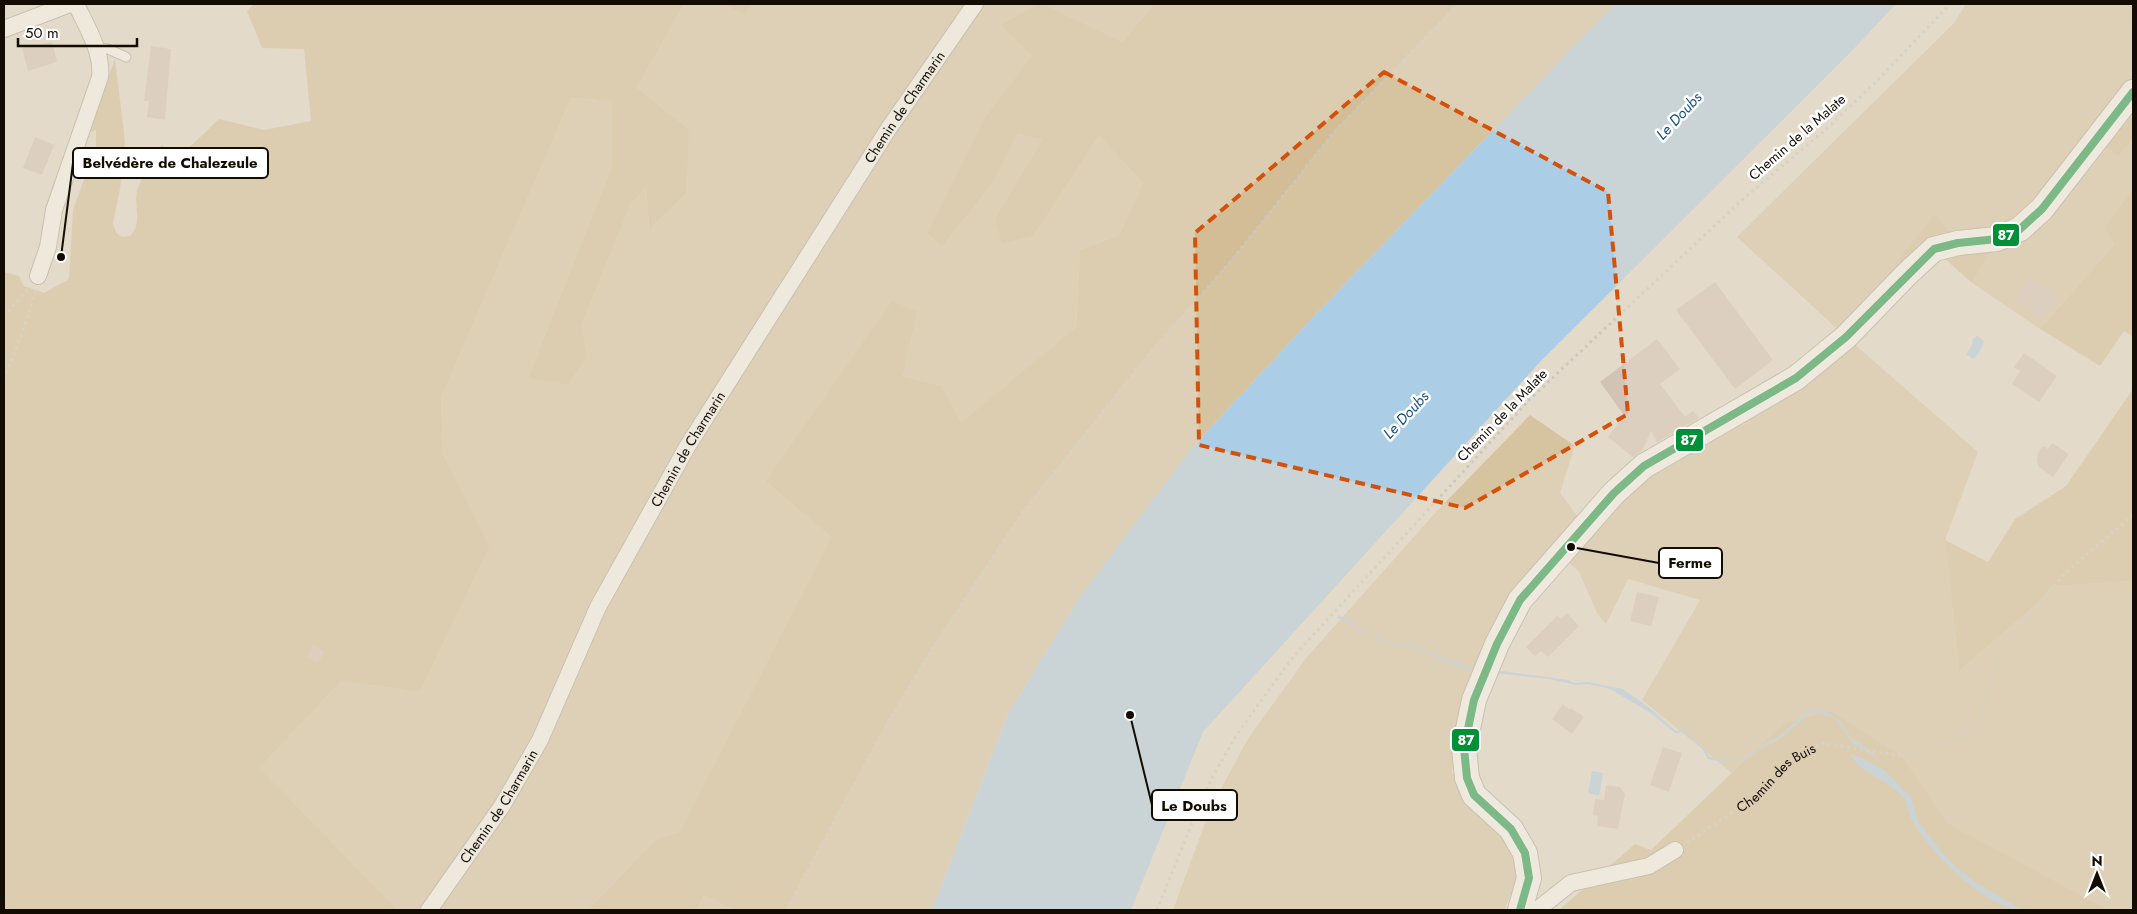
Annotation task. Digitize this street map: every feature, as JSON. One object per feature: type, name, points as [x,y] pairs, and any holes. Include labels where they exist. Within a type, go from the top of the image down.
[{"type":"street","points":[[4,30],[70,4]]},
{"type":"street","points":[[38,276],[48,247],[54,210],[100,77],[101,67],[96,48],[76,4]]},
{"type":"street","name":"Chemin de Charmarin","points":[[429,910],[502,806],[540,740],[598,607],[687,447],[890,128],[975,4]]},
{"type":"street","points":[[1520,910],[1529,878],[1525,853],[1511,829],[1474,795],[1466,778],[1464,748],[1474,700],[1497,644],[1520,600],[1608,500],[1644,466],[1796,378],[1846,337],[1934,249],[1997,239],[2020,229],[2042,209],[2133,92]]},
{"type":"street","points":[[1536,910],[1571,883],[1649,866],[1675,850]]},
{"type":"lane","points":[[96,48],[108,49],[126,56]]},
{"type":"path","points":[[786,910],[888,722],[934,646],[1022,514],[1148,355],[1230,262],[1334,132],[1458,4]]},
{"type":"path","name":"Chemin de la Malate","points":[[1157,910],[1192,822],[1212,778],[1237,734],[1293,657],[1530,399],[1742,200],[1837,119],[1875,83],[1950,4]]},
{"type":"path","points":[[4,316],[38,276]]},
{"type":"path","points":[[4,379],[32,305],[38,276]]},
{"type":"path","name":"Chemin des Buis","points":[[1675,850],[1713,828],[1754,798],[1788,761],[1822,743],[1902,756],[1963,735],[1979,722],[1987,690],[2012,631],[2035,609],[2064,574],[2133,515]]},
{"type":"highlighted area","points":[[1384,72],[1608,192],[1628,414],[1465,508],[1199,445],[1195,233]]},
{"type":"shaded area","points":[[254,4],[684,4],[637,88],[689,129],[686,193],[649,229],[646,187],[631,204],[581,326],[588,356],[568,385],[528,378],[612,166],[612,101],[571,98],[441,398],[443,454],[490,546],[420,692],[341,681],[259,768],[398,910],[4,910],[4,272],[19,276],[24,286],[44,293],[69,279],[73,210],[96,146],[96,130],[87,133],[115,59],[125,142],[120,189],[113,223],[116,233],[122,237],[130,236],[136,227],[136,198],[139,185],[162,145],[175,161],[219,119],[264,130],[311,121],[304,49],[262,48],[247,11]]},
{"type":"shaded area","points":[[684,4],[723,4],[746,16],[751,4],[1037,4],[1000,25],[1033,56],[985,117],[927,233],[942,247],[992,184],[1018,134],[1042,140],[995,218],[1034,235],[1099,136],[1143,183],[1119,235],[1080,250],[1076,327],[961,424],[942,386],[903,376],[918,311],[892,302],[765,481],[831,537],[680,833],[655,840],[588,910],[398,910],[258,768],[341,681],[420,692],[490,546],[443,454],[441,398],[571,98],[612,101],[612,166],[528,378],[568,385],[588,356],[581,326],[631,204],[646,186],[649,229],[689,129],[637,88]]},
{"type":"shaded area","points":[[723,4],[751,4],[746,16]]},
{"type":"shaded area","points":[[1037,4],[1044,4],[1122,42],[1154,4],[1458,4],[1334,132],[1230,262],[1148,355],[1022,513],[929,654],[888,722],[786,910],[735,910],[704,895],[697,910],[588,910],[655,840],[680,832],[831,537],[765,481],[892,301],[918,311],[903,376],[942,386],[961,423],[1076,327],[1080,250],[1119,235],[1143,183],[1099,136],[1034,235],[1002,244],[995,218],[1042,140],[1018,134],[992,184],[942,247],[927,233],[985,117],[1032,56],[1000,25]]},
{"type":"shaded area","points":[[1044,4],[1154,4],[1122,42]]},
{"type":"shaded area","points":[[1458,4],[1615,4],[1317,313],[1192,448],[1080,597],[1008,714],[932,910],[786,910],[888,722],[929,654],[1022,513],[1148,355],[1230,262],[1334,132]]},
{"type":"shaded area","points":[[1966,4],[2133,4],[2133,92],[2119,156],[2133,139],[2133,189],[2105,227],[2114,245],[2040,329],[1972,283],[1996,239],[1958,243],[1907,274],[1846,337],[1737,237],[1954,23]]},
{"type":"shaded area","points":[[2133,92],[2133,139],[2119,156],[2097,140]]},
{"type":"shaded area","points":[[2133,189],[2133,337],[2124,331],[2100,366],[2040,329],[2114,245],[2105,227]]},
{"type":"shaded area","points":[[1935,214],[1958,243],[1997,239],[1972,283],[1934,249],[1907,274],[1900,258]]},
{"type":"shaded area","points":[[1846,337],[1978,452],[1945,540],[1959,671],[2037,604],[2052,586],[2133,581],[2133,910],[2109,910],[1946,823],[1902,756],[1783,724],[1732,773],[1642,700],[1700,600],[1628,579],[1606,624],[1597,613],[1579,572],[1556,549],[1517,597],[1482,650],[1461,712],[1452,772],[1466,798],[1493,823],[1513,851],[1518,879],[1504,910],[1173,910],[1211,807],[1249,737],[1307,657],[1436,512],[1530,415],[1575,446],[1560,493],[1584,525],[1614,493]]},
{"type":"shaded area","points":[[2133,389],[2133,581],[2052,586],[2037,604],[1959,671],[1945,540],[1988,562],[2015,519],[2066,486]]},
{"type":"shaded area","points":[[1831,711],[1902,756],[1947,823],[2109,910],[1559,910],[1635,844],[1651,850],[1783,724]]},
{"type":"shaded area","points":[[704,895],[735,910],[697,910]]},
{"type":"water","points":[[1615,4],[1896,4],[1850,53],[1540,362],[1203,732],[1131,910],[932,910],[1008,714],[1080,597],[1192,448],[1317,313]]},
{"type":"water","points":[[1977,336],[1984,341],[1981,350],[1974,359],[1966,355],[1973,343],[1972,340]]},
{"type":"water","points":[[1339,615],[1352,622],[1361,632],[1394,644],[1413,646],[1475,670],[1462,668],[1412,647],[1397,646],[1360,633],[1351,624],[1337,618]]},
{"type":"water","points":[[1494,670],[1568,680],[1574,683],[1588,682],[1623,689],[1650,708],[1676,731],[1683,729],[1703,747],[1710,757],[1722,760],[1742,761],[1764,744],[1778,737],[1810,709],[1819,709],[1838,719],[1852,739],[1859,742],[1879,759],[1853,743],[1835,718],[1812,711],[1779,739],[1764,746],[1743,762],[1721,762],[1708,759],[1701,747],[1684,732],[1675,733],[1649,712],[1610,689],[1589,684],[1576,685],[1549,679],[1494,673]]},
{"type":"water","points":[[1850,754],[1862,758],[1885,771],[1911,797],[1918,822],[1943,854],[1957,868],[1973,881],[2022,910],[2008,907],[1992,900],[1959,875],[1943,860],[1919,831],[1910,815],[1905,799],[1899,792],[1863,769]]},
{"type":"water","points":[[1592,771],[1603,773],[1599,796],[1588,793]]},
{"type":"building","points":[[52,42],[57,62],[28,71],[22,48]]},
{"type":"building","points":[[151,46],[171,49],[165,120],[147,117],[149,101],[144,101]]},
{"type":"building","points":[[35,137],[54,145],[42,175],[23,168]]},
{"type":"building","points":[[2032,278],[2059,296],[2042,319],[2016,300]]},
{"type":"building","points":[[1715,282],[1773,360],[1735,389],[1676,310]]},
{"type":"building","points":[[1657,339],[1680,369],[1660,384],[1685,417],[1693,411],[1699,418],[1657,442],[1651,431],[1642,451],[1633,457],[1608,437],[1624,415],[1600,382]]},
{"type":"building","points":[[2024,353],[2057,376],[2039,402],[2012,384],[2020,371],[2014,367]]},
{"type":"building","points":[[2052,443],[2069,454],[2053,477],[2039,467],[2037,461],[2038,453],[2043,446],[2048,449]]},
{"type":"building","points":[[1637,592],[1659,597],[1651,626],[1630,621]]},
{"type":"building","points":[[1567,613],[1579,626],[1548,657],[1541,651],[1535,656],[1526,647],[1557,616],[1561,619]]},
{"type":"building","points":[[313,645],[324,652],[318,663],[307,657]]},
{"type":"building","points":[[1563,704],[1584,717],[1572,734],[1552,719]]},
{"type":"building","points":[[1663,747],[1682,753],[1669,792],[1650,785]]},
{"type":"building","points":[[1606,785],[1620,787],[1625,794],[1618,829],[1597,826],[1598,816],[1593,815],[1595,799],[1604,800]]},
{"type":"transit line","name":"87","points":[[1520,910],[1529,878],[1525,853],[1511,829],[1474,795],[1467,778],[1464,748],[1474,700],[1497,644],[1520,600],[1614,493],[1644,466],[1796,378],[1846,337],[1934,249],[1958,243],[1997,239],[2020,229],[2042,209],[2133,92]]},
{"type":"place","name":"Belvédère de Chalezeule","points":[[61,257]]},
{"type":"place","name":"Ferme","points":[[1571,547]]},
{"type":"place","name":"Le Doubs","points":[[1130,715]]}]
